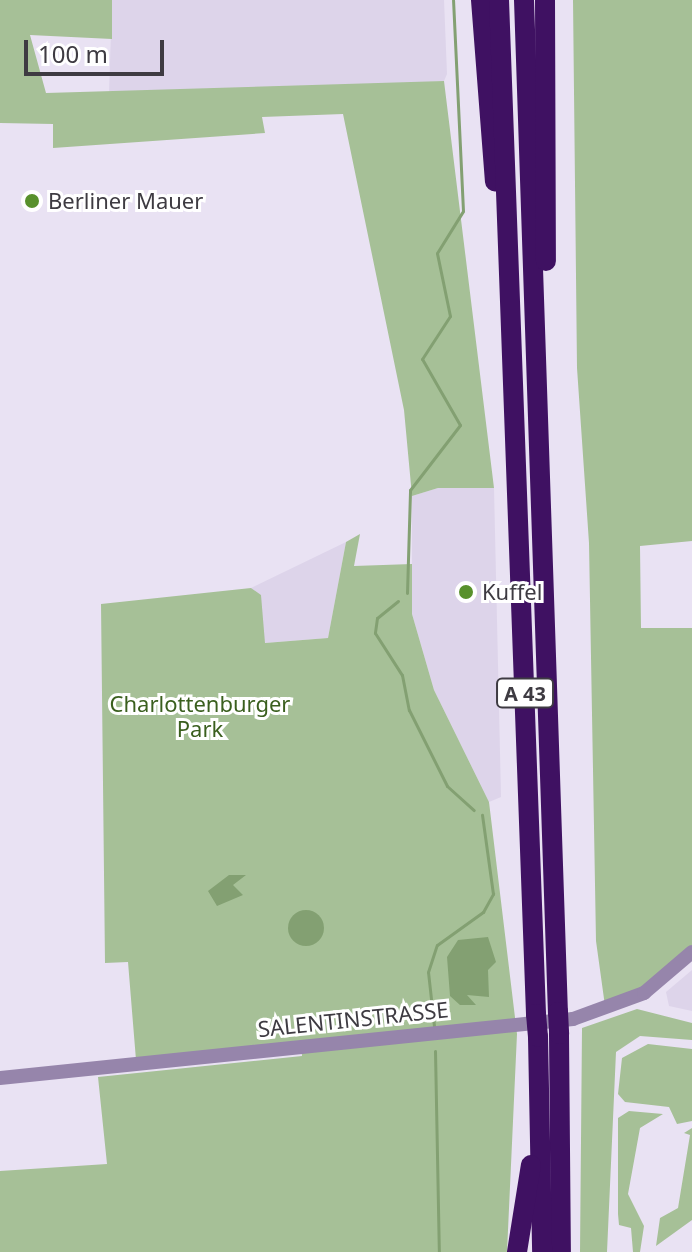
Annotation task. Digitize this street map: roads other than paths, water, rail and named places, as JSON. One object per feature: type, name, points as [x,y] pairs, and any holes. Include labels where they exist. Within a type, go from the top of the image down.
[{"type":"highway","points":[[481,0],[485,112],[512,304]]},
{"type":"highway","name":"A 43","points":[[499,0],[538,1037],[542,1252]]},
{"type":"highway","name":"A 43","points":[[524,0],[540,373],[559,1034],[561,1252]]},
{"type":"highway","points":[[540,373],[549,172],[545,0]]},
{"type":"highway","points":[[517,1252],[539,1082]]},
{"type":"street","name":"SALENTINSTRASSE","points":[[0,1078],[573,1019],[644,993],[692,952]]},
{"type":"waterway","points":[[407,593],[410,490],[460,425],[422,359],[450,316],[437,253],[463,211],[453,0]]},
{"type":"waterway","points":[[398,601],[377,618],[375,633],[402,675],[409,710],[447,786],[474,810]]},
{"type":"waterway","points":[[434,1026],[428,972],[437,945],[483,912],[493,894],[482,815]]},
{"type":"waterway","points":[[435,1051],[439,1252]]},
{"type":"place","name":"Berliner Mauer","points":[[32,201]]},
{"type":"place","name":"Kuffel","points":[[466,592]]},
{"type":"park label","name":"Charlottenburger Park","points":[[200,716]]}]
